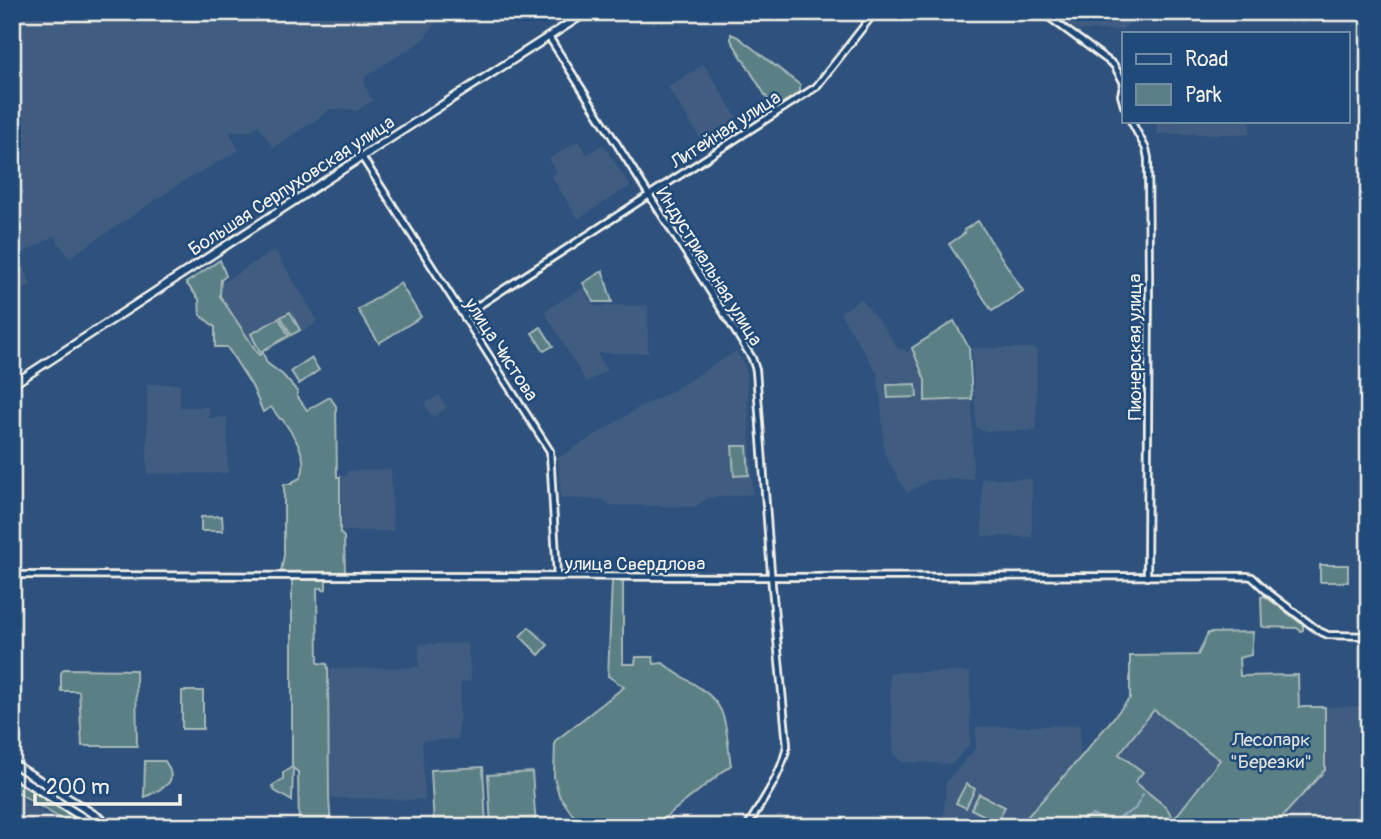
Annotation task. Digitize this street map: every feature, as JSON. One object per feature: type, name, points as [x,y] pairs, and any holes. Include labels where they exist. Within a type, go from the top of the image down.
[{"type":"main road","name":"Большая Серпуховская улица","points":[[12,385],[587,12]]},
{"type":"main road","points":[[12,763],[114,827]]},
{"type":"main road","points":[[12,773],[98,827]]},
{"type":"main road","points":[[74,811],[79,810],[79,804]]},
{"type":"street","name":"Литейная улица","points":[[464,315],[816,88],[875,12]]},
{"type":"street","points":[[1042,12],[1114,65],[1122,79]]},
{"type":"street","name":"Индустриальная улица","points":[[549,37],[733,328],[756,370],[771,577],[787,745],[785,760],[747,827]]},
{"type":"street","name":"Пионерская улица","points":[[1131,122],[1146,149],[1148,158],[1147,577]]},
{"type":"street","name":"улица Чистова","points":[[362,157],[550,451],[557,576]]},
{"type":"street","name":"улица Свердлова","points":[[12,575],[1247,576],[1319,631],[1328,635],[1369,636]]},
{"type":"shaded area","points":[[12,12],[503,12],[496,17],[467,14],[437,22],[422,41],[366,76],[364,85],[373,100],[355,112],[351,109],[330,109],[273,148],[258,125],[251,131],[230,132],[239,151],[184,181],[69,258],[54,236],[23,253],[12,238]]},
{"type":"shaded area","points":[[1052,12],[1129,12],[1129,24],[1122,30],[1077,30]]},
{"type":"shaded area","points":[[704,64],[741,125],[706,148],[668,87]]},
{"type":"shaded area","points":[[1157,122],[1250,122],[1250,134],[1157,134]]},
{"type":"shaded area","points":[[578,141],[587,154],[603,144],[630,186],[578,219],[551,176],[557,172],[549,159]]},
{"type":"shaded area","points":[[12,249],[31,285],[12,297]]},
{"type":"shaded area","points":[[275,250],[317,319],[314,325],[259,355],[220,295],[223,282]]},
{"type":"shaded area","points":[[583,288],[594,306],[648,305],[648,353],[597,353],[607,371],[586,382],[544,311]]},
{"type":"shaded area","points":[[861,299],[898,349],[905,349],[906,352],[912,348],[925,380],[925,401],[972,399],[973,479],[929,480],[907,493],[884,453],[877,373],[840,313]]},
{"type":"shaded area","points":[[972,348],[1037,350],[1036,431],[983,431],[976,427]]},
{"type":"shaded area","points":[[736,351],[746,367],[753,494],[708,498],[696,507],[609,505],[604,500],[561,498],[558,458]]},
{"type":"shaded area","points":[[147,384],[180,384],[180,407],[209,407],[209,418],[227,417],[228,473],[147,474]]},
{"type":"shaded area","points":[[439,395],[447,408],[433,417],[424,404]]},
{"type":"shaded area","points":[[391,469],[393,531],[342,531],[342,476],[346,476],[347,471]]},
{"type":"shaded area","points":[[982,478],[1032,479],[1032,537],[982,536]]},
{"type":"shaded area","points":[[468,643],[471,680],[461,683],[458,739],[422,741],[425,800],[329,798],[328,669],[419,667],[419,644]]},
{"type":"shaded area","points":[[889,672],[970,672],[970,744],[952,764],[902,762],[894,754]]},
{"type":"shaded area","points":[[1369,706],[1369,827],[1273,827],[1325,770],[1325,707]]},
{"type":"shaded area","points":[[1154,710],[1221,760],[1174,819],[1166,807],[1135,782],[1142,772],[1119,754]]},
{"type":"shaded area","points":[[1080,725],[1080,758],[1018,827],[943,827],[946,782],[976,748],[976,727]]},
{"type":"shaded area","points":[[12,793],[68,827],[12,827]]},
{"type":"green space","points":[[731,34],[800,85],[800,92],[774,108],[731,40]]},
{"type":"green space","points":[[978,221],[1023,291],[992,311],[949,244]]},
{"type":"green space","points":[[220,260],[226,276],[221,280],[220,296],[259,355],[263,353],[267,363],[283,375],[297,391],[297,396],[307,410],[330,397],[336,406],[340,533],[344,537],[345,572],[281,572],[284,555],[284,484],[292,484],[300,478],[303,471],[302,455],[282,419],[271,407],[263,412],[252,386],[227,347],[215,347],[215,327],[200,315],[199,299],[186,283]]},
{"type":"green space","points":[[603,271],[612,302],[594,302],[583,283]]},
{"type":"green space","points":[[400,283],[421,317],[379,343],[358,310]]},
{"type":"green space","points":[[290,312],[300,330],[291,335],[281,317]]},
{"type":"green space","points":[[279,318],[289,336],[260,352],[251,334]]},
{"type":"green space","points":[[954,321],[969,348],[972,399],[925,401],[925,380],[912,348]]},
{"type":"green space","points":[[541,327],[553,346],[544,351],[532,333]]},
{"type":"green space","points":[[311,358],[319,370],[299,384],[291,371]]},
{"type":"green space","points":[[916,384],[917,397],[888,398],[887,385]]},
{"type":"green space","points":[[732,446],[747,446],[749,475],[734,476]]},
{"type":"green space","points":[[222,516],[223,531],[201,531],[201,517]]},
{"type":"green space","points":[[1320,565],[1348,565],[1348,582],[1320,582]]},
{"type":"green space","points":[[292,577],[326,579],[326,589],[317,588],[318,663],[327,664],[328,669],[331,827],[299,827],[298,772],[293,768],[292,801],[275,791],[272,786],[283,779],[283,773],[292,767]]},
{"type":"green space","points":[[612,581],[623,583],[623,664],[635,664],[636,657],[653,657],[654,664],[663,663],[713,699],[719,707],[726,728],[731,765],[653,827],[588,827],[573,815],[559,795],[554,777],[555,741],[624,687],[608,676]]},
{"type":"green space","points":[[1263,596],[1303,625],[1303,630],[1262,626]]},
{"type":"green space","points":[[529,627],[548,645],[539,655],[520,636]]},
{"type":"green space","name":"Лесопарк \"Березки\"","points":[[1253,632],[1251,655],[1239,658],[1240,676],[1298,675],[1299,707],[1325,707],[1325,770],[1273,827],[1018,827],[1130,698],[1130,656],[1198,655],[1208,633]],"holes":[[[1154,710],[1220,760],[1174,819],[1166,807],[1135,782],[1143,772],[1119,754]]]},
{"type":"green space","points":[[64,669],[136,670],[137,746],[82,746],[79,691],[61,691],[61,673]]},
{"type":"green space","points":[[182,691],[203,691],[203,729],[182,729]]},
{"type":"green space","points":[[145,761],[165,761],[171,775],[168,784],[145,797],[144,796]]},
{"type":"green space","points":[[483,767],[486,827],[434,827],[431,770]]},
{"type":"green space","points":[[532,772],[536,827],[491,827],[488,775]]},
{"type":"green space","points":[[12,779],[89,827],[74,827],[12,789]]},
{"type":"green space","points":[[966,784],[975,789],[966,808],[956,803]]},
{"type":"green space","points":[[979,794],[1005,807],[997,822],[971,809]]},
{"type":"waterway","points":[[1107,819],[1113,821],[1135,809],[1143,794]]},
{"type":"waterway","points":[[1068,827],[1092,815],[1102,818]]}]
